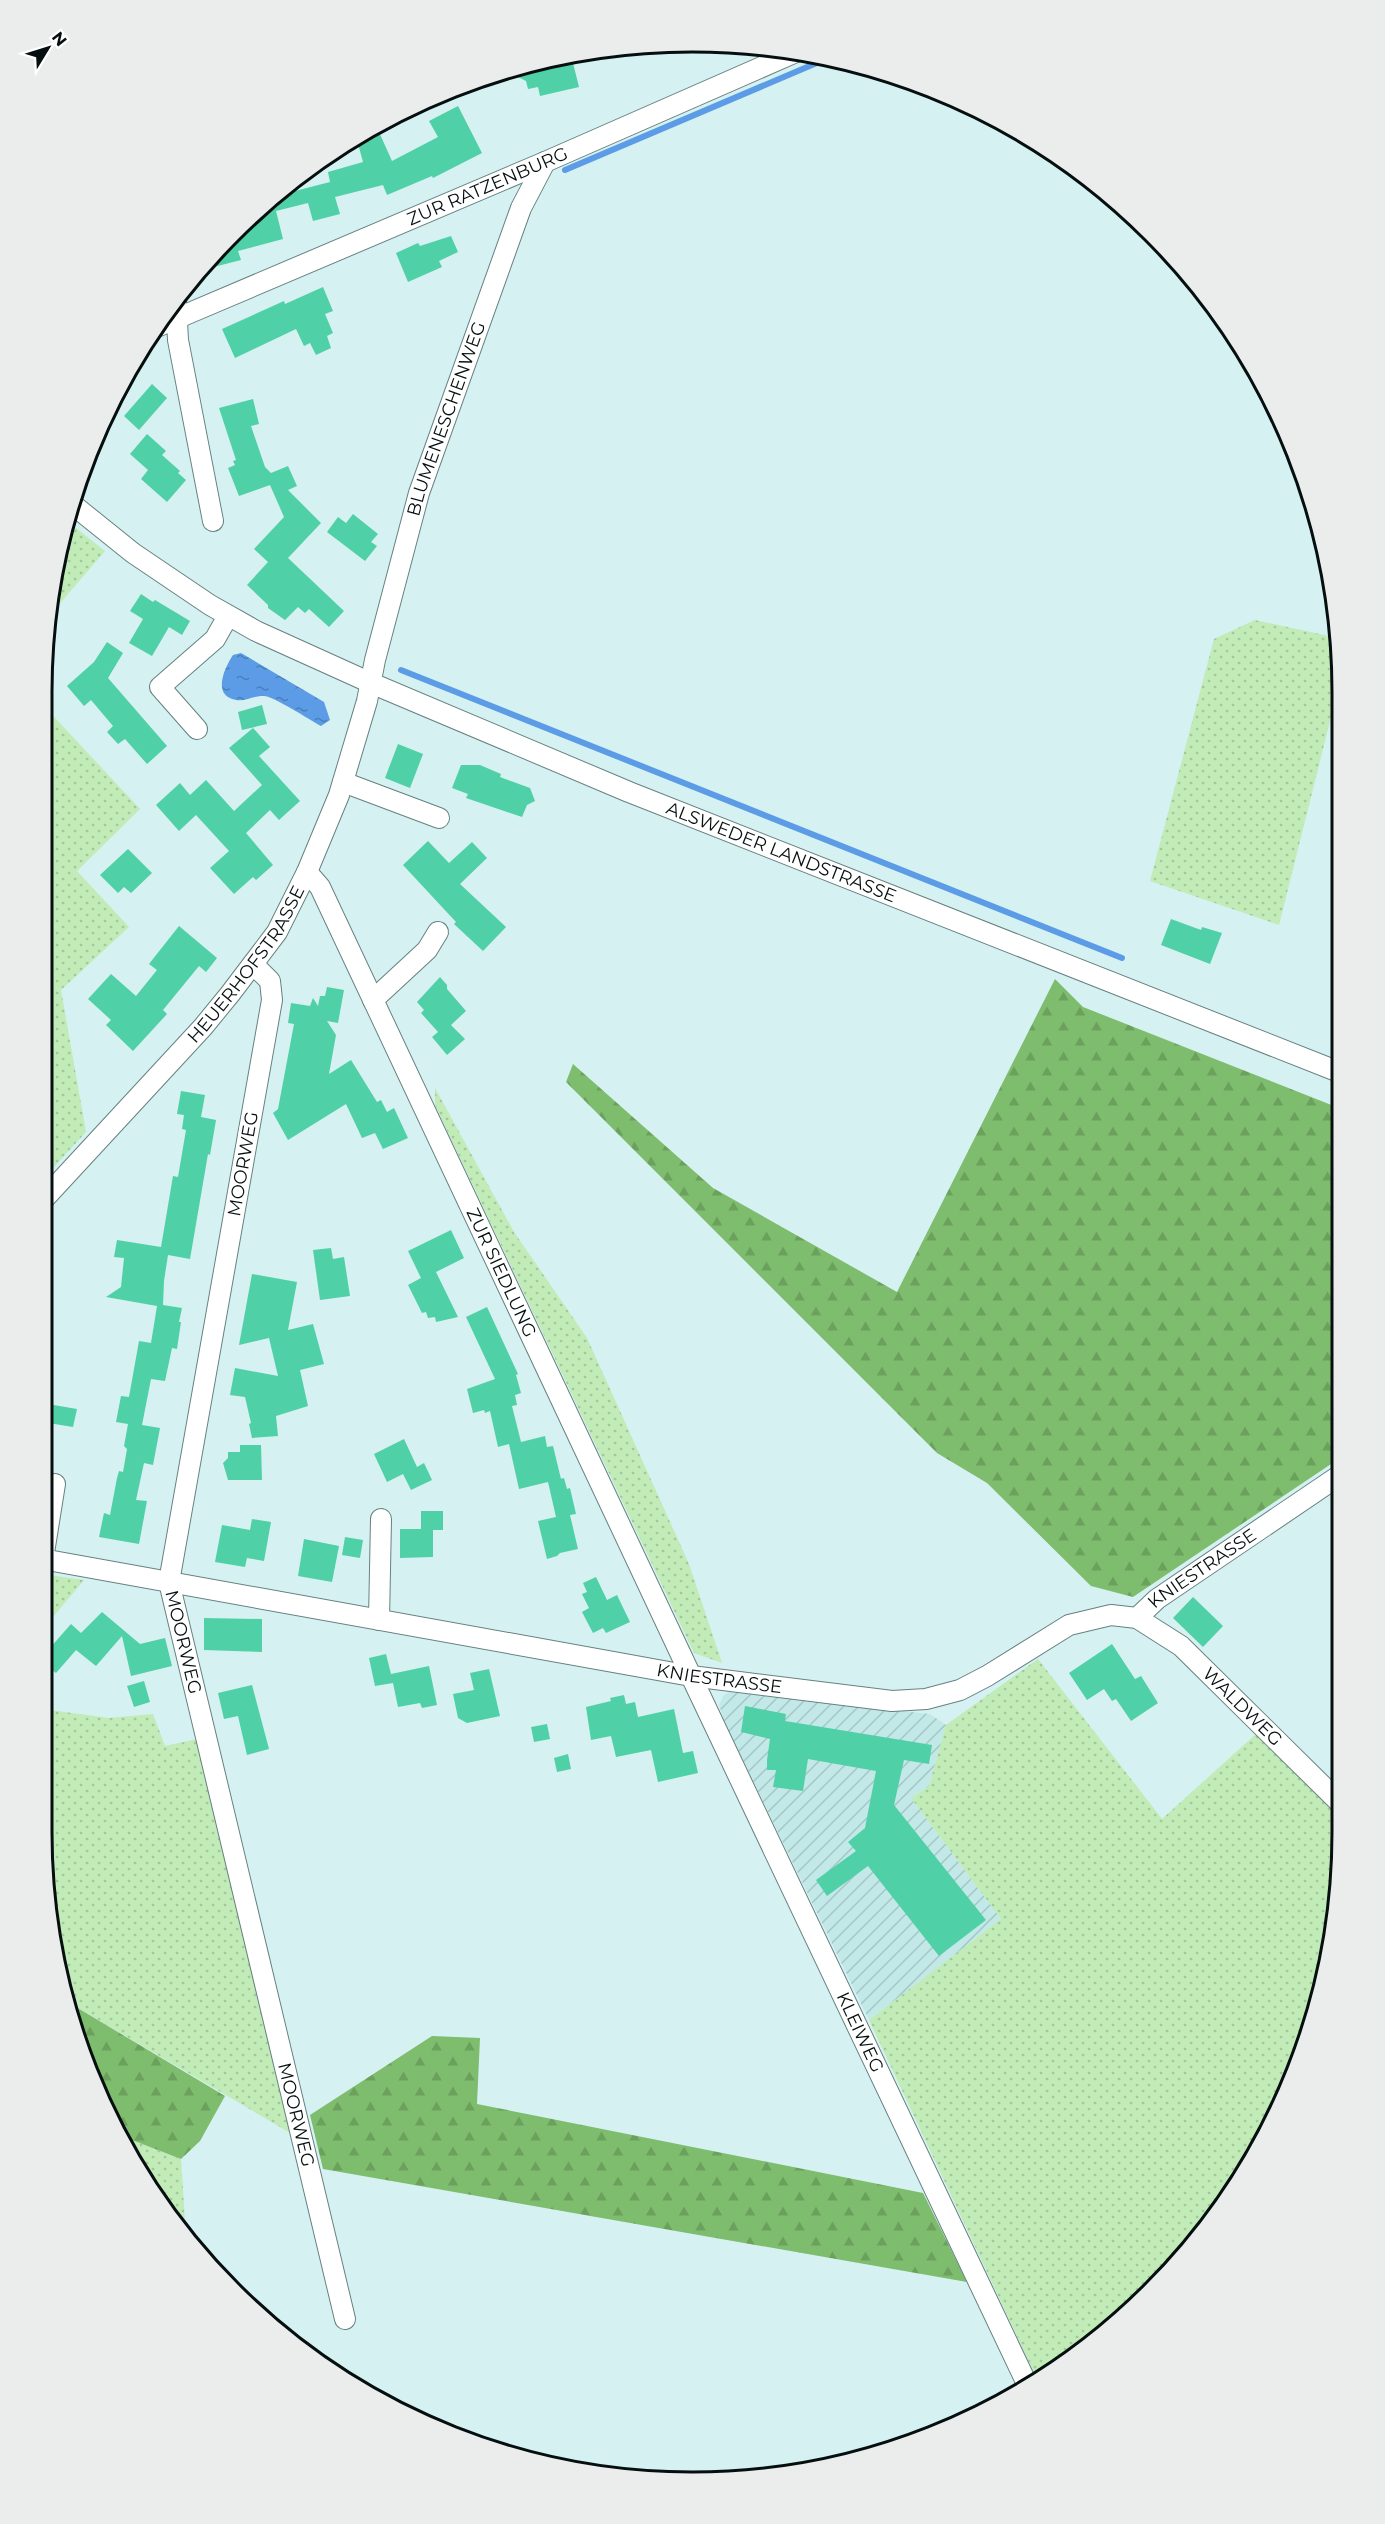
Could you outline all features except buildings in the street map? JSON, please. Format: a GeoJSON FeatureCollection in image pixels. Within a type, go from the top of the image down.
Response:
{"type":"FeatureCollection","features":[{"type":"Feature","properties":{"kind":"street","name":"ZUR RATZENBURG"},"geometry":{"type":"LineString","coordinates":[[178,312],[545,162],[781,59]]}},
{"type":"Feature","properties":{"kind":"street","name":"BLUMENESCHENWEG"},"geometry":{"type":"LineString","coordinates":[[371,683],[419,493],[521,208],[545,162]]}},
{"type":"Feature","properties":{"kind":"street","name":"ZUR RATZENBURG"},"geometry":{"type":"LineString","coordinates":[[172,320],[213,521]]}},
{"type":"Feature","properties":{"kind":"street","name":"ALSWEDER LANDSTRASSE"},"geometry":{"type":"LineString","coordinates":[[79,510],[133,553],[228,616],[371,683],[630,792],[1332,1069]]}},
{"type":"Feature","properties":{"kind":"street"},"geometry":{"type":"LineString","coordinates":[[197,729],[160,687],[215,639],[228,616]]}},
{"type":"Feature","properties":{"kind":"street","name":"HEUERHOFSTRASSE"},"geometry":{"type":"LineString","coordinates":[[52,1190],[203,1027],[278,932],[307,872],[343,782],[371,683]]}},
{"type":"Feature","properties":{"kind":"street"},"geometry":{"type":"LineString","coordinates":[[343,782],[439,819]]}},
{"type":"Feature","properties":{"kind":"street","name":"ZUR SIEDLUNG"},"geometry":{"type":"LineString","coordinates":[[307,872],[320,887],[691,1676]]}},
{"type":"Feature","properties":{"kind":"street"},"geometry":{"type":"LineString","coordinates":[[373,1000],[427,950],[438,932]]}},
{"type":"Feature","properties":{"kind":"street","name":"MOORWEG"},"geometry":{"type":"LineString","coordinates":[[253,964],[270,981],[272,1000],[169,1582],[345,2319]]}},
{"type":"Feature","properties":{"kind":"street","name":"KNIESTRASSE"},"geometry":{"type":"LineString","coordinates":[[52,1561],[691,1676],[892,1701],[926,1699],[960,1690],[987,1676],[1069,1625],[1111,1615],[1137,1618],[1157,1599],[1332,1480]]}},
{"type":"Feature","properties":{"kind":"street"},"geometry":{"type":"LineString","coordinates":[[52,1503],[55,1484]]}},
{"type":"Feature","properties":{"kind":"street"},"geometry":{"type":"LineString","coordinates":[[380,1620],[381,1519]]}},
{"type":"Feature","properties":{"kind":"street","name":"WALDWEG"},"geometry":{"type":"LineString","coordinates":[[1137,1618],[1181,1646],[1332,1795]]}},
{"type":"Feature","properties":{"kind":"street","name":"KLEIWEG"},"geometry":{"type":"LineString","coordinates":[[691,1676],[1024,2378]]}},
{"type":"Feature","properties":{"kind":"shaded area"},"geometry":{"type":"Polygon","coordinates":[[[729,1692],[930,1714],[946,1725],[929,1786],[911,1798],[1001,1919],[869,2020],[725,1723],[719,1705],[723,1696],[729,1692]]]}},
{"type":"Feature","properties":{"kind":"green space"},"geometry":{"type":"Polygon","coordinates":[[[74,526],[105,551],[59,605],[74,526]]]}},
{"type":"Feature","properties":{"kind":"green space"},"geometry":{"type":"Polygon","coordinates":[[[1255,620],[1330,636],[1332,713],[1279,925],[1150,881],[1214,639],[1255,620]]]}},
{"type":"Feature","properties":{"kind":"green space"},"geometry":{"type":"Polygon","coordinates":[[[52,715],[140,809],[77,871],[129,927],[61,990],[86,1132],[52,1169],[52,715]]]}},
{"type":"Feature","properties":{"kind":"green space"},"geometry":{"type":"Polygon","coordinates":[[[1055,979],[1083,1007],[1332,1105],[1332,1463],[1133,1597],[1091,1586],[987,1483],[937,1453],[566,1082],[573,1064],[713,1188],[897,1292],[1055,979]]]}},
{"type":"Feature","properties":{"kind":"green space"},"geometry":{"type":"Polygon","coordinates":[[[435,1088],[514,1232],[587,1338],[689,1564],[722,1663],[694,1653],[435,1105],[435,1088]]]}},
{"type":"Feature","properties":{"kind":"green space"},"geometry":{"type":"Polygon","coordinates":[[[52,1575],[84,1580],[52,1618],[52,1575]]]}},
{"type":"Feature","properties":{"kind":"green space"},"geometry":{"type":"Polygon","coordinates":[[[1038,1659],[1162,1819],[1256,1734],[1332,1808],[1331,1873],[1327,1915],[1311,1997],[1284,2076],[1247,2152],[1200,2221],[1145,2284],[1082,2339],[1034,2373],[869,2020],[1001,1919],[911,1798],[929,1786],[946,1725],[1038,1659]]]}},
{"type":"Feature","properties":{"kind":"green space"},"geometry":{"type":"Polygon","coordinates":[[[52,1710],[109,1718],[153,1714],[165,1746],[202,1738],[292,2134],[77,2008],[65,1956],[54,1873],[52,1710]]]}},
{"type":"Feature","properties":{"kind":"green space"},"geometry":{"type":"Polygon","coordinates":[[[77,2008],[225,2096],[200,2141],[181,2159],[132,2140],[101,2076],[77,2008]]]}},
{"type":"Feature","properties":{"kind":"green space"},"geometry":{"type":"Polygon","coordinates":[[[432,2036],[480,2038],[477,2104],[923,2193],[967,2282],[323,2169],[310,2115],[432,2036]]]}},
{"type":"Feature","properties":{"kind":"green space"},"geometry":{"type":"Polygon","coordinates":[[[132,2140],[181,2159],[185,2221],[160,2187],[132,2140]]]}},
{"type":"Feature","properties":{"kind":"water"},"geometry":{"type":"Polygon","coordinates":[[[241,653],[324,702],[330,720],[321,726],[269,697],[257,696],[236,700],[228,697],[222,687],[224,673],[233,655],[241,653]]]}},
{"type":"Feature","properties":{"kind":"waterway"},"geometry":{"type":"LineString","coordinates":[[565,170],[813,64]]}},
{"type":"Feature","properties":{"kind":"waterway"},"geometry":{"type":"LineString","coordinates":[[401,670],[1122,958]]}}]}
